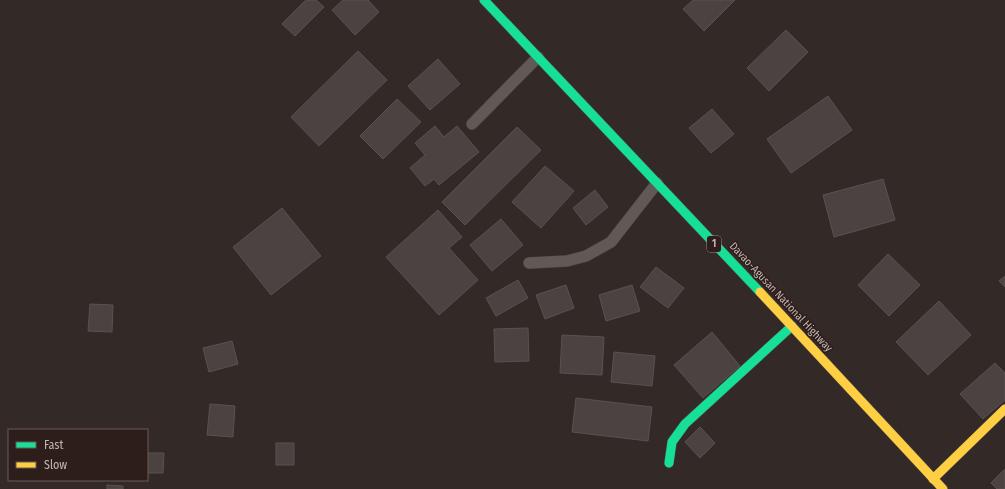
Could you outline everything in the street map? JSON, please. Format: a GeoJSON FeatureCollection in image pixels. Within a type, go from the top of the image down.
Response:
{"type":"FeatureCollection","features":[{"type":"Feature","properties":{"kind":"main road","name":"Davao-Agusan National Highway"},"geometry":{"type":"LineString","coordinates":[[484,0],[792,326],[938,486]]}},
{"type":"Feature","properties":{"kind":"main road"},"geometry":{"type":"LineString","coordinates":[[669,463],[672,442],[685,424],[792,326]]}},
{"type":"Feature","properties":{"kind":"main road"},"geometry":{"type":"LineString","coordinates":[[938,486],[1005,409]]}},
{"type":"Feature","properties":{"kind":"lane"},"geometry":{"type":"LineString","coordinates":[[472,124],[538,57]]}},
{"type":"Feature","properties":{"kind":"lane"},"geometry":{"type":"LineString","coordinates":[[529,264],[566,261],[586,256],[611,242],[657,183]]}},
{"type":"Feature","properties":{"kind":"building"},"geometry":{"type":"Polygon","coordinates":[[[306,0],[316,0],[324,7],[295,36],[282,24],[306,0]]]}},
{"type":"Feature","properties":{"kind":"building"},"geometry":{"type":"Polygon","coordinates":[[[343,0],[368,0],[379,12],[355,35],[332,10],[343,0]]]}},
{"type":"Feature","properties":{"kind":"building"},"geometry":{"type":"Polygon","coordinates":[[[693,0],[735,0],[704,31],[683,9],[693,0]]]}},
{"type":"Feature","properties":{"kind":"building"},"geometry":{"type":"Polygon","coordinates":[[[786,30],[808,52],[769,91],[747,68],[786,30]]]}},
{"type":"Feature","properties":{"kind":"building"},"geometry":{"type":"Polygon","coordinates":[[[358,51],[387,80],[319,146],[291,117],[358,51]]]}},
{"type":"Feature","properties":{"kind":"building"},"geometry":{"type":"Polygon","coordinates":[[[438,59],[460,84],[430,110],[408,86],[438,59]]]}},
{"type":"Feature","properties":{"kind":"building"},"geometry":{"type":"Polygon","coordinates":[[[828,96],[852,130],[791,173],[767,139],[828,96]]]}},
{"type":"Feature","properties":{"kind":"building"},"geometry":{"type":"Polygon","coordinates":[[[397,99],[421,122],[383,159],[360,136],[397,99]]]}},
{"type":"Feature","properties":{"kind":"building"},"geometry":{"type":"Polygon","coordinates":[[[712,109],[734,134],[711,153],[689,128],[712,109]]]}},
{"type":"Feature","properties":{"kind":"building"},"geometry":{"type":"Polygon","coordinates":[[[435,126],[444,137],[457,126],[479,152],[439,185],[434,179],[425,186],[410,168],[425,155],[415,143],[435,126]]]}},
{"type":"Feature","properties":{"kind":"building"},"geometry":{"type":"Polygon","coordinates":[[[517,127],[541,150],[465,225],[442,202],[517,127]]]}},
{"type":"Feature","properties":{"kind":"building"},"geometry":{"type":"Polygon","coordinates":[[[545,166],[574,191],[541,228],[512,202],[545,166]]]}},
{"type":"Feature","properties":{"kind":"building"},"geometry":{"type":"Polygon","coordinates":[[[883,179],[895,220],[834,237],[823,195],[883,179]]]}},
{"type":"Feature","properties":{"kind":"building"},"geometry":{"type":"Polygon","coordinates":[[[595,190],[608,207],[586,225],[573,208],[595,190]]]}},
{"type":"Feature","properties":{"kind":"building"},"geometry":{"type":"Polygon","coordinates":[[[282,208],[321,256],[271,295],[233,247],[282,208]]]}},
{"type":"Feature","properties":{"kind":"building"},"geometry":{"type":"Polygon","coordinates":[[[438,210],[462,237],[449,248],[478,280],[439,315],[386,257],[438,210]]]}},
{"type":"Feature","properties":{"kind":"building"},"geometry":{"type":"Polygon","coordinates":[[[501,219],[523,245],[492,271],[470,245],[501,219]]]}},
{"type":"Feature","properties":{"kind":"building"},"geometry":{"type":"Polygon","coordinates":[[[888,254],[920,285],[889,316],[858,285],[888,254]]]}},
{"type":"Feature","properties":{"kind":"building"},"geometry":{"type":"Polygon","coordinates":[[[656,267],[684,288],[668,308],[640,287],[656,267]]]}},
{"type":"Feature","properties":{"kind":"building"},"geometry":{"type":"Polygon","coordinates":[[[1005,276],[1005,287],[999,281],[1005,276]]]}},
{"type":"Feature","properties":{"kind":"building"},"geometry":{"type":"Polygon","coordinates":[[[518,280],[528,298],[496,316],[486,298],[518,280]]]}},
{"type":"Feature","properties":{"kind":"building"},"geometry":{"type":"Polygon","coordinates":[[[566,285],[574,308],[545,319],[536,295],[566,285]]]}},
{"type":"Feature","properties":{"kind":"building"},"geometry":{"type":"Polygon","coordinates":[[[632,285],[640,311],[606,321],[599,295],[632,285]]]}},
{"type":"Feature","properties":{"kind":"building"},"geometry":{"type":"Polygon","coordinates":[[[939,301],[971,335],[928,375],[896,342],[939,301]]]}},
{"type":"Feature","properties":{"kind":"building"},"geometry":{"type":"Polygon","coordinates":[[[90,304],[113,305],[112,332],[88,331],[90,304]]]}},
{"type":"Feature","properties":{"kind":"building"},"geometry":{"type":"Polygon","coordinates":[[[528,328],[529,361],[495,362],[494,329],[528,328]]]}},
{"type":"Feature","properties":{"kind":"building"},"geometry":{"type":"Polygon","coordinates":[[[712,332],[740,366],[703,398],[674,365],[712,332]]]}},
{"type":"Feature","properties":{"kind":"building"},"geometry":{"type":"Polygon","coordinates":[[[562,335],[604,337],[602,375],[560,373],[562,335]]]}},
{"type":"Feature","properties":{"kind":"building"},"geometry":{"type":"Polygon","coordinates":[[[232,341],[238,364],[209,372],[203,348],[232,341]]]}},
{"type":"Feature","properties":{"kind":"building"},"geometry":{"type":"Polygon","coordinates":[[[614,352],[655,356],[652,386],[611,382],[614,352]]]}},
{"type":"Feature","properties":{"kind":"building"},"geometry":{"type":"Polygon","coordinates":[[[995,363],[1005,373],[1005,400],[983,419],[960,394],[995,363]]]}},
{"type":"Feature","properties":{"kind":"building"},"geometry":{"type":"Polygon","coordinates":[[[576,398],[652,407],[648,441],[572,432],[576,398]]]}},
{"type":"Feature","properties":{"kind":"building"},"geometry":{"type":"Polygon","coordinates":[[[210,404],[235,406],[233,437],[207,435],[210,404]]]}},
{"type":"Feature","properties":{"kind":"building"},"geometry":{"type":"Polygon","coordinates":[[[700,427],[715,443],[700,458],[685,442],[700,427]]]}},
{"type":"Feature","properties":{"kind":"building"},"geometry":{"type":"Polygon","coordinates":[[[276,443],[294,443],[294,465],[276,465],[276,443]]]}},
{"type":"Feature","properties":{"kind":"building"},"geometry":{"type":"Polygon","coordinates":[[[148,453],[164,453],[163,473],[148,473],[148,453]]]}},
{"type":"Feature","properties":{"kind":"building"},"geometry":{"type":"Polygon","coordinates":[[[1005,469],[1005,489],[997,489],[991,483],[1005,469]]]}},
{"type":"Feature","properties":{"kind":"building"},"geometry":{"type":"Polygon","coordinates":[[[107,485],[123,486],[123,489],[107,489],[107,485]]]}},
{"type":"Feature","properties":{"kind":"traffic: fast"},"geometry":{"type":"LineString","coordinates":[[484,0],[760,292]]}},
{"type":"Feature","properties":{"kind":"traffic: fast"},"geometry":{"type":"LineString","coordinates":[[669,463],[672,442],[685,424],[792,326]]}},
{"type":"Feature","properties":{"kind":"traffic: slow"},"geometry":{"type":"LineString","coordinates":[[760,292],[943,489]]}},
{"type":"Feature","properties":{"kind":"traffic: slow"},"geometry":{"type":"LineString","coordinates":[[933,479],[1005,409]]}}]}
